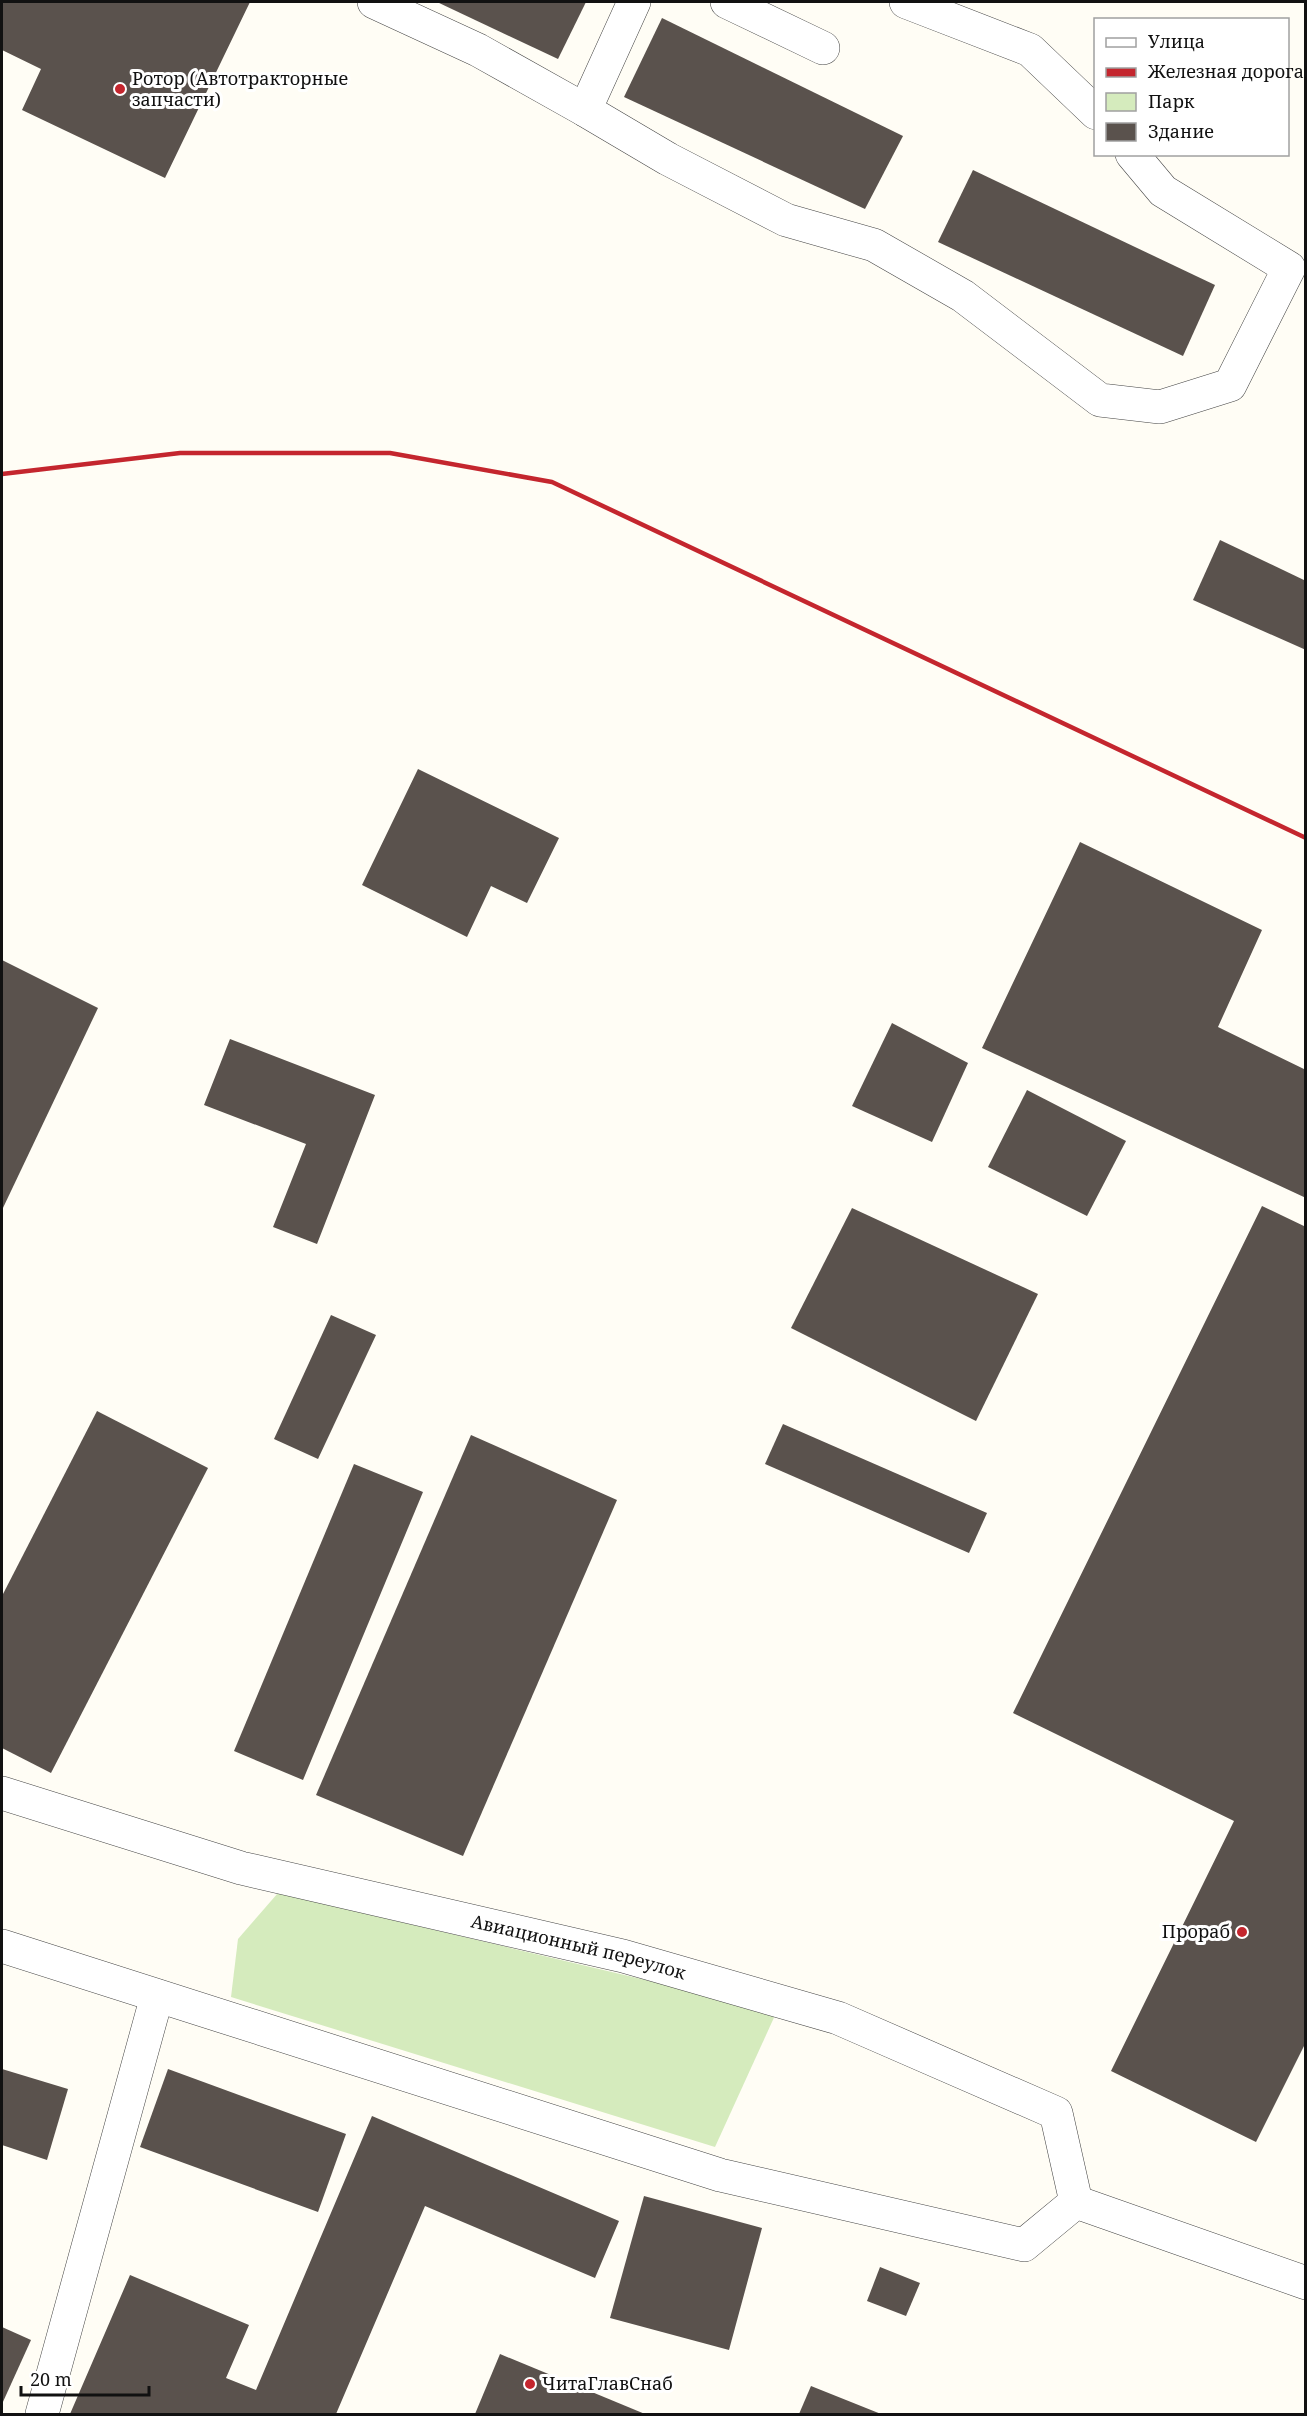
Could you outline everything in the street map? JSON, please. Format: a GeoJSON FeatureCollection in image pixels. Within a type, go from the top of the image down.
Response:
{"type":"FeatureCollection","features":[{"type":"Feature","properties":{"kind":"street"},"geometry":{"type":"LineString","coordinates":[[374,2],[478,51],[668,159],[786,220],[874,245],[953,290],[1100,400],[1160,407],[1230,385],[1289,268],[1163,191],[1134,156]]}},
{"type":"Feature","properties":{"kind":"street"},"geometry":{"type":"LineString","coordinates":[[585,110],[634,2]]}},
{"type":"Feature","properties":{"kind":"street"},"geometry":{"type":"LineString","coordinates":[[727,2],[823,48]]}},
{"type":"Feature","properties":{"kind":"street"},"geometry":{"type":"LineString","coordinates":[[906,2],[1030,50],[1094,112]]}},
{"type":"Feature","properties":{"kind":"street","name":"Авиационный переулок"},"geometry":{"type":"LineString","coordinates":[[2,1793],[241,1868],[624,1956],[838,2018],[1056,2113],[1076,2202]]}},
{"type":"Feature","properties":{"kind":"street"},"geometry":{"type":"LineString","coordinates":[[2,1946],[720,2175],[1024,2245],[1076,2202],[1305,2283]]}},
{"type":"Feature","properties":{"kind":"street"},"geometry":{"type":"LineString","coordinates":[[42,2415],[157,1996]]}},
{"type":"Feature","properties":{"kind":"green space"},"geometry":{"type":"Polygon","coordinates":[[[278,1893],[777,2011],[715,2147],[231,1997],[238,1939],[278,1893]]]}},
{"type":"Feature","properties":{"kind":"building","name":"Ротор (Автотракторные запчасти)"},"geometry":{"type":"Polygon","coordinates":[[[2,2],[250,2],[165,178],[22,110],[41,69],[2,50],[2,2]]]}},
{"type":"Feature","properties":{"kind":"building"},"geometry":{"type":"Polygon","coordinates":[[[437,2],[586,2],[558,59],[437,2]]]}},
{"type":"Feature","properties":{"kind":"building"},"geometry":{"type":"Polygon","coordinates":[[[662,18],[903,136],[865,209],[624,97],[662,18]]]}},
{"type":"Feature","properties":{"kind":"building"},"geometry":{"type":"Polygon","coordinates":[[[973,170],[1215,285],[1183,356],[938,242],[973,170]]]}},
{"type":"Feature","properties":{"kind":"building"},"geometry":{"type":"Polygon","coordinates":[[[1220,540],[1306,581],[1306,650],[1193,600],[1220,540]]]}},
{"type":"Feature","properties":{"kind":"building"},"geometry":{"type":"Polygon","coordinates":[[[418,769],[559,838],[527,903],[491,886],[467,937],[362,885],[418,769]]]}},
{"type":"Feature","properties":{"kind":"building"},"geometry":{"type":"Polygon","coordinates":[[[1080,842],[1262,930],[1218,1027],[1306,1070],[1306,1198],[982,1048],[1080,842]]]}},
{"type":"Feature","properties":{"kind":"building"},"geometry":{"type":"Polygon","coordinates":[[[2,960],[98,1008],[2,1210],[2,960]]]}},
{"type":"Feature","properties":{"kind":"building"},"geometry":{"type":"Polygon","coordinates":[[[892,1023],[968,1063],[932,1142],[852,1106],[892,1023]]]}},
{"type":"Feature","properties":{"kind":"building"},"geometry":{"type":"Polygon","coordinates":[[[230,1039],[375,1095],[317,1244],[273,1227],[306,1144],[204,1105],[230,1039]]]}},
{"type":"Feature","properties":{"kind":"building"},"geometry":{"type":"Polygon","coordinates":[[[1027,1090],[1126,1141],[1087,1216],[988,1167],[1027,1090]]]}},
{"type":"Feature","properties":{"kind":"building"},"geometry":{"type":"Polygon","coordinates":[[[1262,1206],[1306,1227],[1306,2042],[1256,2142],[1111,2071],[1234,1821],[1013,1713],[1262,1206]]]}},
{"type":"Feature","properties":{"kind":"building"},"geometry":{"type":"Polygon","coordinates":[[[852,1208],[1038,1294],[976,1421],[791,1328],[852,1208]]]}},
{"type":"Feature","properties":{"kind":"building"},"geometry":{"type":"Polygon","coordinates":[[[331,1315],[376,1335],[318,1459],[274,1439],[331,1315]]]}},
{"type":"Feature","properties":{"kind":"building"},"geometry":{"type":"Polygon","coordinates":[[[97,1411],[208,1468],[51,1773],[2,1748],[2,1596],[97,1411]]]}},
{"type":"Feature","properties":{"kind":"building"},"geometry":{"type":"Polygon","coordinates":[[[783,1424],[987,1513],[969,1553],[765,1464],[783,1424]]]}},
{"type":"Feature","properties":{"kind":"building"},"geometry":{"type":"Polygon","coordinates":[[[471,1435],[617,1500],[463,1856],[316,1795],[471,1435]]]}},
{"type":"Feature","properties":{"kind":"building"},"geometry":{"type":"Polygon","coordinates":[[[354,1464],[423,1492],[303,1780],[234,1751],[354,1464]]]}},
{"type":"Feature","properties":{"kind":"building"},"geometry":{"type":"Polygon","coordinates":[[[2,2069],[68,2089],[47,2160],[2,2145],[2,2069]]]}},
{"type":"Feature","properties":{"kind":"building"},"geometry":{"type":"Polygon","coordinates":[[[168,2069],[346,2134],[318,2212],[140,2147],[168,2069]]]}},
{"type":"Feature","properties":{"kind":"building"},"geometry":{"type":"Polygon","coordinates":[[[372,2116],[619,2221],[595,2278],[425,2206],[336,2414],[70,2414],[130,2275],[249,2325],[226,2378],[256,2390],[372,2116]]]}},
{"type":"Feature","properties":{"kind":"building"},"geometry":{"type":"Polygon","coordinates":[[[644,2196],[762,2228],[729,2350],[610,2318],[644,2196]]]}},
{"type":"Feature","properties":{"kind":"building"},"geometry":{"type":"Polygon","coordinates":[[[880,2267],[920,2283],[906,2316],[867,2301],[880,2267]]]}},
{"type":"Feature","properties":{"kind":"building"},"geometry":{"type":"Polygon","coordinates":[[[2,2327],[31,2340],[2,2404],[2,2327]]]}},
{"type":"Feature","properties":{"kind":"building","name":"ЧитаГлавСнаб"},"geometry":{"type":"Polygon","coordinates":[[[500,2354],[645,2414],[475,2414],[500,2354]]]}},
{"type":"Feature","properties":{"kind":"building"},"geometry":{"type":"Polygon","coordinates":[[[811,2386],[881,2414],[799,2414],[811,2386]]]}},
{"type":"Feature","properties":{"kind":"railway"},"geometry":{"type":"LineString","coordinates":[[2,474],[180,453],[390,453],[552,482],[1306,838]]}},
{"type":"Feature","properties":{"kind":"place","name":"Ротор (Автотракторные запчасти)"},"geometry":{"type":"Point","coordinates":[120,89]}},
{"type":"Feature","properties":{"kind":"place","name":"Прораб"},"geometry":{"type":"Point","coordinates":[1242,1932]}},
{"type":"Feature","properties":{"kind":"place","name":"ЧитаГлавСнаб"},"geometry":{"type":"Point","coordinates":[530,2384]}}]}
